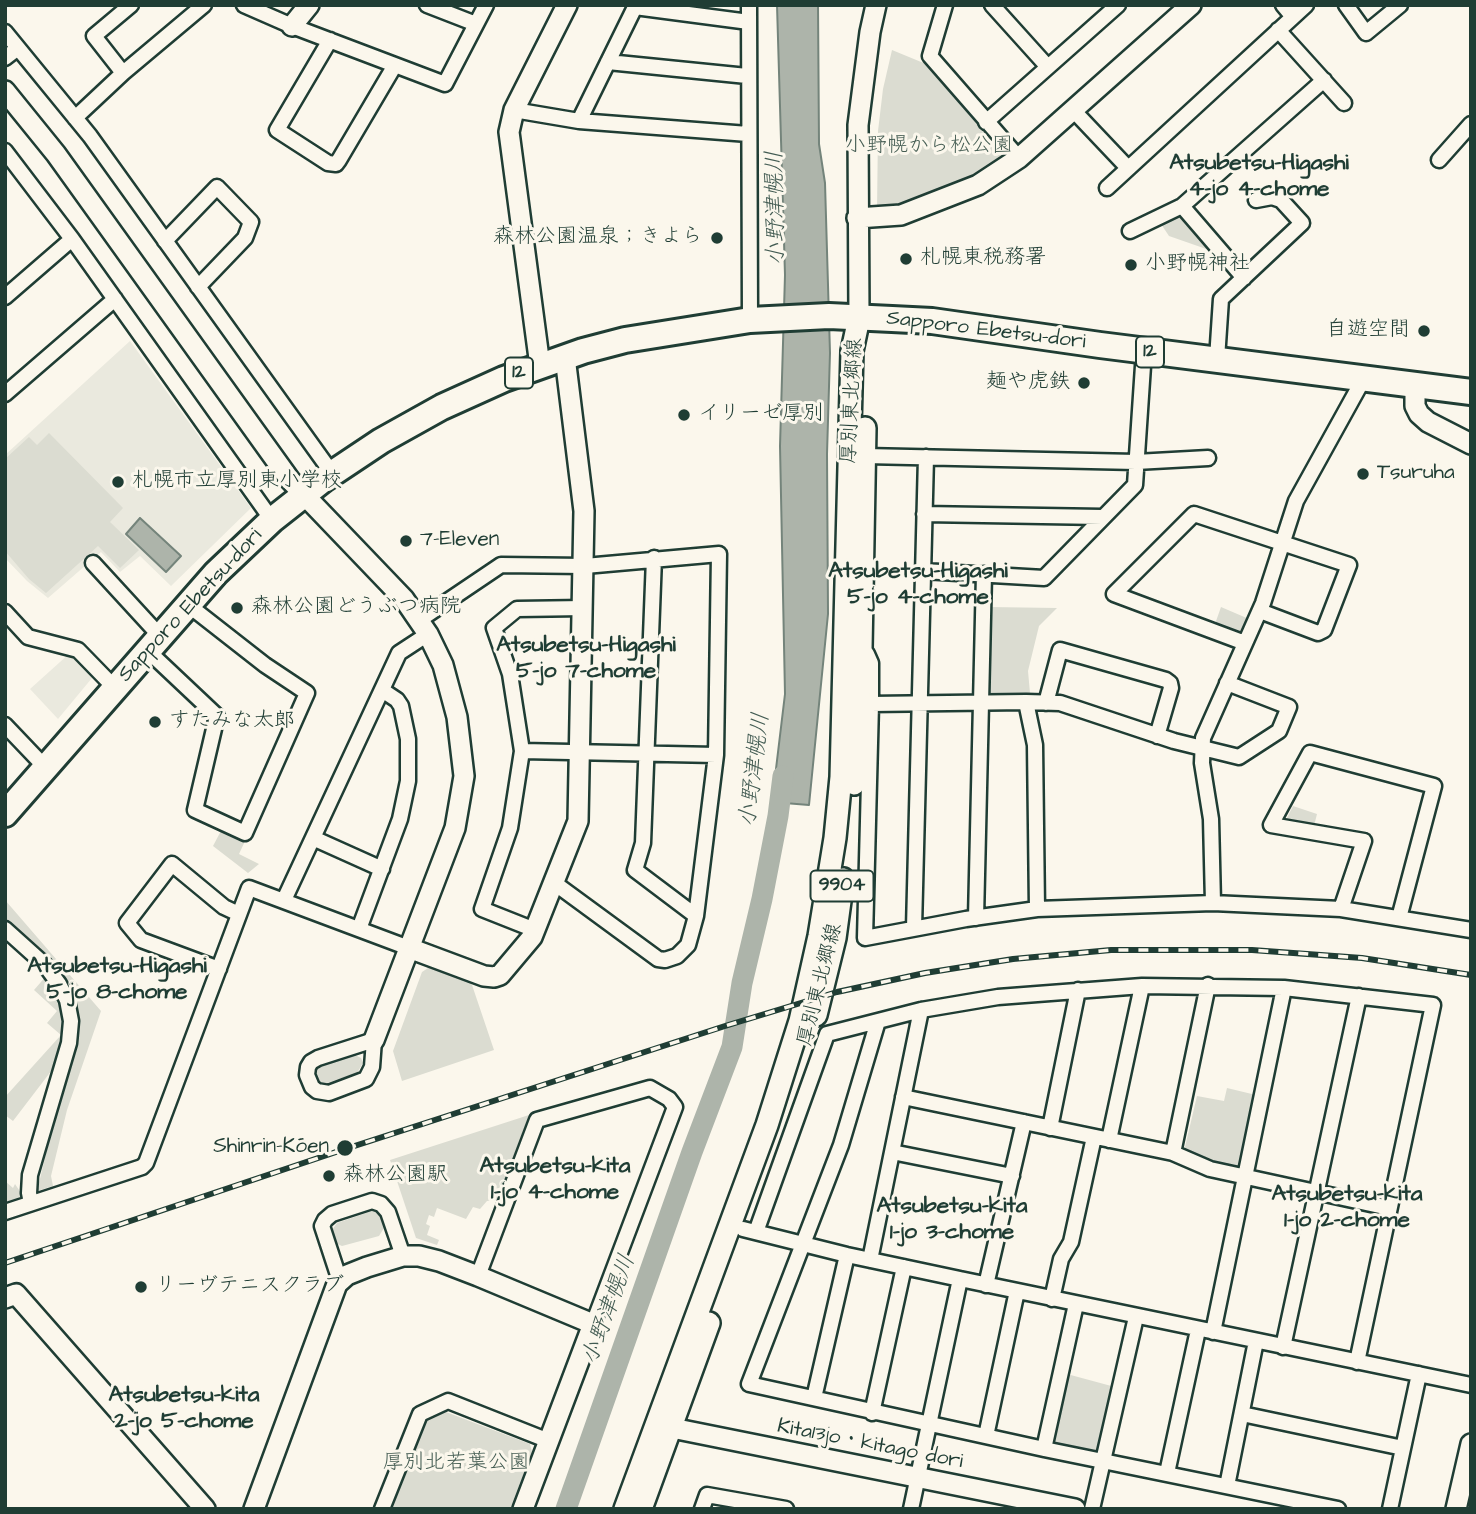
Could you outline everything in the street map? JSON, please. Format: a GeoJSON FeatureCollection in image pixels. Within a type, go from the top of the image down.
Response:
{"type":"FeatureCollection","features":[{"type":"Feature","properties":{"kind":"highway","name":"Sapporo Ebetsu-dori"},"geometry":{"type":"LineString","coordinates":[[5,814],[187,604],[272,520],[331,473],[425,415],[488,386],[565,357],[625,340],[756,319],[829,316],[932,321],[1471,392]]}},
{"type":"Feature","properties":{"kind":"main road","name":"厚別東北郷線"},"geometry":{"type":"LineString","coordinates":[[625,1509],[750,1230],[813,1027],[835,938],[855,769],[861,649],[866,352],[859,318]]}},
{"type":"Feature","properties":{"kind":"main road","name":"厚別東北郷線"},"geometry":{"type":"LineString","coordinates":[[641,1509],[663,1426],[800,1021],[819,936],[835,838],[841,777],[852,351],[859,318]]}},
{"type":"Feature","properties":{"kind":"street"},"geometry":{"type":"LineString","coordinates":[[123,73],[94,36],[131,5]]}},
{"type":"Feature","properties":{"kind":"street"},"geometry":{"type":"LineString","coordinates":[[75,118],[123,73],[204,5]]}},
{"type":"Feature","properties":{"kind":"street"},"geometry":{"type":"LineString","coordinates":[[244,5],[292,26],[446,83],[486,5]]}},
{"type":"Feature","properties":{"kind":"street"},"geometry":{"type":"LineString","coordinates":[[292,26],[309,5]]}},
{"type":"Feature","properties":{"kind":"street"},"geometry":{"type":"LineString","coordinates":[[427,5],[476,24]]}},
{"type":"Feature","properties":{"kind":"street"},"geometry":{"type":"LineString","coordinates":[[540,366],[509,132],[514,110],[567,5]]}},
{"type":"Feature","properties":{"kind":"street"},"geometry":{"type":"LineString","coordinates":[[749,5],[749,189],[756,319]]}},
{"type":"Feature","properties":{"kind":"street"},"geometry":{"type":"LineString","coordinates":[[859,318],[858,125],[876,5]]}},
{"type":"Feature","properties":{"kind":"street"},"geometry":{"type":"LineString","coordinates":[[945,5],[930,56],[1019,158]]}},
{"type":"Feature","properties":{"kind":"street"},"geometry":{"type":"LineString","coordinates":[[992,5],[1047,66]]}},
{"type":"Feature","properties":{"kind":"street"},"geometry":{"type":"LineString","coordinates":[[858,218],[901,215],[978,185],[1019,158],[1191,5]]}},
{"type":"Feature","properties":{"kind":"street"},"geometry":{"type":"LineString","coordinates":[[1283,5],[1293,17]]}},
{"type":"Feature","properties":{"kind":"street"},"geometry":{"type":"LineString","coordinates":[[1107,188],[1306,5]]}},
{"type":"Feature","properties":{"kind":"street"},"geometry":{"type":"LineString","coordinates":[[1346,5],[1366,33],[1400,5]]}},
{"type":"Feature","properties":{"kind":"street"},"geometry":{"type":"LineString","coordinates":[[579,121],[636,6],[749,22]]}},
{"type":"Feature","properties":{"kind":"street"},"geometry":{"type":"LineString","coordinates":[[986,122],[1108,8]]}},
{"type":"Feature","properties":{"kind":"street"},"geometry":{"type":"LineString","coordinates":[[1278,30],[1344,103]]}},
{"type":"Feature","properties":{"kind":"street"},"geometry":{"type":"LineString","coordinates":[[5,32],[75,118],[331,473]]}},
{"type":"Feature","properties":{"kind":"street"},"geometry":{"type":"LineString","coordinates":[[330,40],[276,130],[328,163],[336,164],[339,160],[395,65]]}},
{"type":"Feature","properties":{"kind":"street"},"geometry":{"type":"LineString","coordinates":[[5,58],[18,48]]}},
{"type":"Feature","properties":{"kind":"street"},"geometry":{"type":"LineString","coordinates":[[608,62],[747,76]]}},
{"type":"Feature","properties":{"kind":"street"},"geometry":{"type":"LineString","coordinates":[[1130,231],[1182,206],[1324,80]]}},
{"type":"Feature","properties":{"kind":"street"},"geometry":{"type":"LineString","coordinates":[[5,91],[56,154],[273,457],[303,495],[396,591],[423,627],[443,665],[457,717],[464,776],[455,828],[374,1040],[372,1067],[366,1079],[329,1093],[312,1087],[307,1067],[317,1058],[374,1040]]}},
{"type":"Feature","properties":{"kind":"street"},"geometry":{"type":"LineString","coordinates":[[514,110],[579,121],[748,134]]}},
{"type":"Feature","properties":{"kind":"street"},"geometry":{"type":"LineString","coordinates":[[1074,111],[1128,168]]}},
{"type":"Feature","properties":{"kind":"street"},"geometry":{"type":"LineString","coordinates":[[1439,160],[1471,124]]}},
{"type":"Feature","properties":{"kind":"street"},"geometry":{"type":"LineString","coordinates":[[5,152],[72,239],[272,520]]}},
{"type":"Feature","properties":{"kind":"street"},"geometry":{"type":"LineString","coordinates":[[165,242],[217,187],[251,222],[246,238],[198,287]]}},
{"type":"Feature","properties":{"kind":"street"},"geometry":{"type":"LineString","coordinates":[[1217,359],[1221,299],[1302,223],[1281,200],[1272,197],[1256,200]]}},
{"type":"Feature","properties":{"kind":"street"},"geometry":{"type":"LineString","coordinates":[[1182,206],[1244,278]]}},
{"type":"Feature","properties":{"kind":"street"},"geometry":{"type":"LineString","coordinates":[[5,296],[72,239]]}},
{"type":"Feature","properties":{"kind":"street"},"geometry":{"type":"LineString","coordinates":[[5,394],[115,299]]}},
{"type":"Feature","properties":{"kind":"street"},"geometry":{"type":"LineString","coordinates":[[923,571],[1044,578],[1135,485],[1144,351]]}},
{"type":"Feature","properties":{"kind":"street"},"geometry":{"type":"LineString","coordinates":[[5,1212],[142,1167],[146,1163],[250,888],[484,976],[500,975],[524,948],[535,930],[578,821],[584,511],[565,357]]}},
{"type":"Feature","properties":{"kind":"street"},"geometry":{"type":"LineString","coordinates":[[1213,903],[1211,819],[1201,748],[1206,729],[1260,611],[1296,501],[1364,378]]}},
{"type":"Feature","properties":{"kind":"street"},"geometry":{"type":"LineString","coordinates":[[1415,384],[1415,406],[1419,414],[1428,422],[1471,444]]}},
{"type":"Feature","properties":{"kind":"street"},"geometry":{"type":"LineString","coordinates":[[865,456],[1136,462],[1208,458]]}},
{"type":"Feature","properties":{"kind":"street"},"geometry":{"type":"LineString","coordinates":[[914,928],[926,457]]}},
{"type":"Feature","properties":{"kind":"street"},"geometry":{"type":"LineString","coordinates":[[924,514],[1102,517]]}},
{"type":"Feature","properties":{"kind":"street"},"geometry":{"type":"LineString","coordinates":[[1245,643],[1114,594],[1194,514],[1349,565],[1324,630],[1318,633],[1260,611]]}},
{"type":"Feature","properties":{"kind":"street"},"geometry":{"type":"LineString","coordinates":[[284,900],[401,651],[423,627],[501,565],[584,566],[719,554],[716,755],[696,916],[688,945],[683,952],[665,960],[658,958],[553,882]]}},
{"type":"Feature","properties":{"kind":"street"},"geometry":{"type":"LineString","coordinates":[[654,558],[643,844],[635,870],[696,916]]}},
{"type":"Feature","properties":{"kind":"street"},"geometry":{"type":"LineString","coordinates":[[93,563],[153,643],[217,716],[195,810],[245,833],[307,693],[265,665],[187,604]]}},
{"type":"Feature","properties":{"kind":"street"},"geometry":{"type":"LineString","coordinates":[[976,918],[984,575]]}},
{"type":"Feature","properties":{"kind":"street"},"geometry":{"type":"LineString","coordinates":[[535,930],[482,909],[510,828],[522,751],[510,674],[494,628],[517,609],[584,608]]}},
{"type":"Feature","properties":{"kind":"street"},"geometry":{"type":"LineString","coordinates":[[5,612],[28,637],[78,650],[114,687]]}},
{"type":"Feature","properties":{"kind":"street"},"geometry":{"type":"LineString","coordinates":[[861,649],[871,663],[865,938],[1037,909],[1213,903],[1341,909],[1471,930]]}},
{"type":"Feature","properties":{"kind":"street"},"geometry":{"type":"LineString","coordinates":[[1046,702],[1060,650],[1166,680],[1171,688],[1157,736]]}},
{"type":"Feature","properties":{"kind":"street"},"geometry":{"type":"LineString","coordinates":[[871,704],[919,705],[980,701],[1060,703],[1157,736],[1239,757],[1279,731],[1289,707],[1227,683]]}},
{"type":"Feature","properties":{"kind":"street"},"geometry":{"type":"LineString","coordinates":[[359,929],[404,807],[409,764],[408,739],[401,706],[382,690]]}},
{"type":"Feature","properties":{"kind":"street"},"geometry":{"type":"LineString","coordinates":[[1026,702],[1035,745],[1037,909]]}},
{"type":"Feature","properties":{"kind":"street"},"geometry":{"type":"LineString","coordinates":[[5,725],[45,767]]}},
{"type":"Feature","properties":{"kind":"street"},"geometry":{"type":"LineString","coordinates":[[522,751],[578,750],[716,755]]}},
{"type":"Feature","properties":{"kind":"street"},"geometry":{"type":"LineString","coordinates":[[1341,909],[1364,841],[1271,825],[1310,753],[1434,786],[1399,918]]}},
{"type":"Feature","properties":{"kind":"street"},"geometry":{"type":"LineString","coordinates":[[313,838],[382,869]]}},
{"type":"Feature","properties":{"kind":"street"},"geometry":{"type":"LineString","coordinates":[[219,968],[141,940],[127,923],[172,864],[224,907],[239,914]]}},
{"type":"Feature","properties":{"kind":"street"},"geometry":{"type":"LineString","coordinates":[[5,929],[45,965],[59,984],[67,1000],[71,1021],[69,1043],[30,1175],[31,1203]]}},
{"type":"Feature","properties":{"kind":"street"},"geometry":{"type":"LineString","coordinates":[[1173,1153],[1208,985]]}},
{"type":"Feature","properties":{"kind":"street"},"geometry":{"type":"LineString","coordinates":[[1052,1299],[1061,1259],[1071,1242],[1102,1138],[1142,986]]}},
{"type":"Feature","properties":{"kind":"street"},"geometry":{"type":"LineString","coordinates":[[1357,1362],[1433,1005],[1284,988],[1142,986],[998,997],[921,1010],[827,1034],[750,1230],[847,1255],[986,1285],[1136,1317],[1357,1362],[1419,1374],[1471,1385]]}},
{"type":"Feature","properties":{"kind":"street"},"geometry":{"type":"LineString","coordinates":[[1167,1474],[1245,1177],[1284,988]]}},
{"type":"Feature","properties":{"kind":"street"},"geometry":{"type":"LineString","coordinates":[[1049,1128],[1078,990]]}},
{"type":"Feature","properties":{"kind":"street"},"geometry":{"type":"LineString","coordinates":[[1283,1347],[1359,996]]}},
{"type":"Feature","properties":{"kind":"street"},"geometry":{"type":"LineString","coordinates":[[870,1260],[921,1010]]}},
{"type":"Feature","properties":{"kind":"street"},"geometry":{"type":"LineString","coordinates":[[878,1021],[841,1145],[748,1384],[872,1413],[1227,1486],[1268,1502],[1338,1509]]}},
{"type":"Feature","properties":{"kind":"street"},"geometry":{"type":"LineString","coordinates":[[478,1276],[537,1120],[650,1088],[669,1098],[675,1107],[523,1509]]}},
{"type":"Feature","properties":{"kind":"street"},"geometry":{"type":"LineString","coordinates":[[903,1097],[1173,1153],[1210,1169],[1389,1208]]}},
{"type":"Feature","properties":{"kind":"street"},"geometry":{"type":"LineString","coordinates":[[986,1285],[1024,1122]]}},
{"type":"Feature","properties":{"kind":"street"},"geometry":{"type":"LineString","coordinates":[[891,1152],[1012,1176]]}},
{"type":"Feature","properties":{"kind":"street"},"geometry":{"type":"LineString","coordinates":[[340,1280],[322,1226],[332,1214],[372,1202],[381,1204],[388,1212],[403,1256]]}},
{"type":"Feature","properties":{"kind":"street"},"geometry":{"type":"LineString","coordinates":[[814,1398],[847,1255]]}},
{"type":"Feature","properties":{"kind":"street"},"geometry":{"type":"LineString","coordinates":[[254,1509],[332,1292],[340,1280],[354,1271],[403,1256],[428,1257],[593,1324]]}},
{"type":"Feature","properties":{"kind":"street"},"geometry":{"type":"LineString","coordinates":[[872,1413],[904,1267]]}},
{"type":"Feature","properties":{"kind":"street"},"geometry":{"type":"LineString","coordinates":[[911,1509],[960,1279]]}},
{"type":"Feature","properties":{"kind":"street"},"geometry":{"type":"LineString","coordinates":[[986,1436],[1017,1291]]}},
{"type":"Feature","properties":{"kind":"street"},"geometry":{"type":"LineString","coordinates":[[5,1297],[16,1294],[205,1509]]}},
{"type":"Feature","properties":{"kind":"street"},"geometry":{"type":"LineString","coordinates":[[1044,1449],[1076,1304]]}},
{"type":"Feature","properties":{"kind":"street"},"geometry":{"type":"LineString","coordinates":[[1092,1509],[1136,1317]]}},
{"type":"Feature","properties":{"kind":"street"},"geometry":{"type":"LineString","coordinates":[[1227,1486],[1256,1341]]}},
{"type":"Feature","properties":{"kind":"street"},"geometry":{"type":"LineString","coordinates":[[1390,1509],[1419,1374]]}},
{"type":"Feature","properties":{"kind":"street"},"geometry":{"type":"LineString","coordinates":[[382,1509],[420,1414],[448,1401],[549,1441]]}},
{"type":"Feature","properties":{"kind":"street"},"geometry":{"type":"LineString","coordinates":[[1242,1414],[1403,1448]]}},
{"type":"Feature","properties":{"kind":"street","name":"Kita13jo・kitago dori"},"geometry":{"type":"LineString","coordinates":[[663,1426],[1075,1509]]}},
{"type":"Feature","properties":{"kind":"street"},"geometry":{"type":"LineString","coordinates":[[1456,1509],[1467,1474],[1471,1444]]}},
{"type":"Feature","properties":{"kind":"street"},"geometry":{"type":"LineString","coordinates":[[702,1509],[707,1495],[786,1509]]}},
{"type":"Feature","properties":{"kind":"shaded area"},"geometry":{"type":"Polygon","coordinates":[[[777,5],[818,5],[819,144],[825,183],[830,353],[827,454],[828,614],[809,805],[772,802],[785,694],[780,446],[785,275],[777,5]]]}},
{"type":"Feature","properties":{"kind":"shaded area","name":"札幌市立厚別東小学校"},"geometry":{"type":"Polygon","coordinates":[[[130,341],[251,508],[171,586],[140,556],[120,572],[101,552],[48,598],[5,558],[5,455],[130,341]]]}},
{"type":"Feature","properties":{"kind":"shaded area"},"geometry":{"type":"Polygon","coordinates":[[[140,518],[181,556],[166,572],[126,534],[140,518]]]}},
{"type":"Feature","properties":{"kind":"shaded area"},"geometry":{"type":"Polygon","coordinates":[[[70,653],[92,678],[58,719],[30,689],[70,653]]]}},
{"type":"Feature","properties":{"kind":"green space","name":"小野幌から松公園"},"geometry":{"type":"Polygon","coordinates":[[[892,50],[926,64],[1006,158],[938,198],[877,210],[878,131],[883,89],[892,50]]]}},
{"type":"Feature","properties":{"kind":"green space"},"geometry":{"type":"Polygon","coordinates":[[[1178,216],[1183,218],[1212,251],[1169,236],[1161,224],[1178,216]]]}},
{"type":"Feature","properties":{"kind":"green space"},"geometry":{"type":"Polygon","coordinates":[[[49,433],[123,508],[110,522],[139,550],[120,568],[98,546],[46,593],[29,579],[5,551],[5,459],[29,437],[37,445],[49,433]]]}},
{"type":"Feature","properties":{"kind":"green space"},"geometry":{"type":"Polygon","coordinates":[[[989,607],[1057,608],[1039,626],[1028,671],[1030,693],[991,693],[988,689],[989,607]]]}},
{"type":"Feature","properties":{"kind":"green space"},"geometry":{"type":"Polygon","coordinates":[[[1221,607],[1249,619],[1244,631],[1239,634],[1215,624],[1221,607]]]}},
{"type":"Feature","properties":{"kind":"green space"},"geometry":{"type":"Polygon","coordinates":[[[1293,806],[1317,814],[1313,830],[1284,824],[1293,806]]]}},
{"type":"Feature","properties":{"kind":"green space"},"geometry":{"type":"Polygon","coordinates":[[[223,827],[246,839],[239,854],[259,864],[248,873],[213,846],[223,827]]]}},
{"type":"Feature","properties":{"kind":"green space"},"geometry":{"type":"Polygon","coordinates":[[[5,900],[101,1011],[67,1110],[51,1176],[53,1186],[37,1191],[74,1038],[76,1012],[69,987],[61,975],[5,920],[5,900]]]}},
{"type":"Feature","properties":{"kind":"green space"},"geometry":{"type":"Polygon","coordinates":[[[431,966],[471,982],[494,1050],[402,1081],[393,1051],[422,972],[431,966]]]}},
{"type":"Feature","properties":{"kind":"green space"},"geometry":{"type":"Polygon","coordinates":[[[47,975],[60,995],[66,1024],[63,1039],[55,1066],[13,1121],[5,1115],[5,1097],[61,1035],[47,1023],[57,1011],[34,990],[47,975]]]}},
{"type":"Feature","properties":{"kind":"green space"},"geometry":{"type":"Polygon","coordinates":[[[353,1054],[361,1058],[363,1063],[357,1073],[327,1083],[322,1083],[315,1076],[315,1070],[321,1063],[353,1054]]]}},
{"type":"Feature","properties":{"kind":"green space"},"geometry":{"type":"Polygon","coordinates":[[[1227,1088],[1256,1095],[1238,1170],[1209,1163],[1184,1151],[1197,1096],[1224,1101],[1227,1088]]]}},
{"type":"Feature","properties":{"kind":"green space"},"geometry":{"type":"Polygon","coordinates":[[[529,1115],[497,1200],[487,1201],[480,1209],[473,1207],[466,1219],[437,1208],[434,1217],[429,1215],[426,1224],[430,1226],[427,1235],[439,1240],[437,1245],[416,1238],[390,1160],[529,1115]]]}},
{"type":"Feature","properties":{"kind":"green space"},"geometry":{"type":"Polygon","coordinates":[[[5,1181],[13,1188],[15,1184],[23,1196],[5,1202],[5,1181]]]}},
{"type":"Feature","properties":{"kind":"green space"},"geometry":{"type":"Polygon","coordinates":[[[372,1211],[379,1213],[382,1220],[384,1228],[379,1236],[342,1246],[335,1243],[332,1230],[337,1223],[372,1211]]]}},
{"type":"Feature","properties":{"kind":"green space"},"geometry":{"type":"Polygon","coordinates":[[[1067,1374],[1115,1387],[1099,1456],[1050,1446],[1067,1374]]]}},
{"type":"Feature","properties":{"kind":"green space","name":"厚別北若葉公園"},"geometry":{"type":"Polygon","coordinates":[[[446,1412],[530,1444],[532,1452],[510,1509],[390,1509],[424,1421],[446,1412]]]}},
{"type":"Feature","properties":{"kind":"waterway","name":"小野津幌川"},"geometry":{"type":"LineString","coordinates":[[566,1509],[692,1152],[732,1047],[742,983],[778,816],[783,776]]}},
{"type":"Feature","properties":{"kind":"railway"},"geometry":{"type":"LineString","coordinates":[[5,1263],[725,1026],[837,992],[925,973],[1013,959],[1111,950],[1252,950],[1362,958],[1471,975]]}},
{"type":"Feature","properties":{"kind":"place","name":"森林公園温泉；きよら"},"geometry":{"type":"Point","coordinates":[717,238]}},
{"type":"Feature","properties":{"kind":"place","name":"札幌東税務署"},"geometry":{"type":"Point","coordinates":[906,259]}},
{"type":"Feature","properties":{"kind":"place","name":"小野幌神社"},"geometry":{"type":"Point","coordinates":[1131,265]}},
{"type":"Feature","properties":{"kind":"place","name":"自遊空間"},"geometry":{"type":"Point","coordinates":[1424,331]}},
{"type":"Feature","properties":{"kind":"place","name":"麺や虎鉄"},"geometry":{"type":"Point","coordinates":[1084,383]}},
{"type":"Feature","properties":{"kind":"place","name":"イリーゼ厚別"},"geometry":{"type":"Point","coordinates":[684,415]}},
{"type":"Feature","properties":{"kind":"place","name":"Tsuruha"},"geometry":{"type":"Point","coordinates":[1363,474]}},
{"type":"Feature","properties":{"kind":"place","name":"札幌市立厚別東小学校"},"geometry":{"type":"Point","coordinates":[118,482]}},
{"type":"Feature","properties":{"kind":"place","name":"7-Eleven"},"geometry":{"type":"Point","coordinates":[406,541]}},
{"type":"Feature","properties":{"kind":"place","name":"森林公園どうぶつ病院"},"geometry":{"type":"Point","coordinates":[237,608]}},
{"type":"Feature","properties":{"kind":"place","name":"すたみな太郎"},"geometry":{"type":"Point","coordinates":[155,722]}},
{"type":"Feature","properties":{"kind":"place","name":"Shinrin-Kōen"},"geometry":{"type":"Point","coordinates":[345,1148]}},
{"type":"Feature","properties":{"kind":"place","name":"森林公園駅"},"geometry":{"type":"Point","coordinates":[329,1176]}},
{"type":"Feature","properties":{"kind":"place","name":"リーヴテニスクラブ"},"geometry":{"type":"Point","coordinates":[141,1287]}},
{"type":"Feature","properties":{"kind":"district","name":"Atsubetsu-Higashi 4-jo 4-chome"},"geometry":{"type":"Point","coordinates":[1259,177]}},
{"type":"Feature","properties":{"kind":"district","name":"Atsubetsu-Higashi 5-jo 4-chome"},"geometry":{"type":"Point","coordinates":[918,585]}},
{"type":"Feature","properties":{"kind":"district","name":"Atsubetsu-Higashi 5-jo 7-chome"},"geometry":{"type":"Point","coordinates":[586,659]}},
{"type":"Feature","properties":{"kind":"district","name":"Atsubetsu-Higashi 5-jo 8-chome"},"geometry":{"type":"Point","coordinates":[117,980]}},
{"type":"Feature","properties":{"kind":"district","name":"Atsubetsu-kita 1-jo 4-chome"},"geometry":{"type":"Point","coordinates":[555,1180]}},
{"type":"Feature","properties":{"kind":"district","name":"Atsubetsu-kita 1-jo 2-chome"},"geometry":{"type":"Point","coordinates":[1347,1208]}},
{"type":"Feature","properties":{"kind":"district","name":"Atsubetsu-kita 1-jo 3-chome"},"geometry":{"type":"Point","coordinates":[952,1220]}},
{"type":"Feature","properties":{"kind":"district","name":"Atsubetsu-kita 2-jo 5-chome"},"geometry":{"type":"Point","coordinates":[184,1409]}}]}
